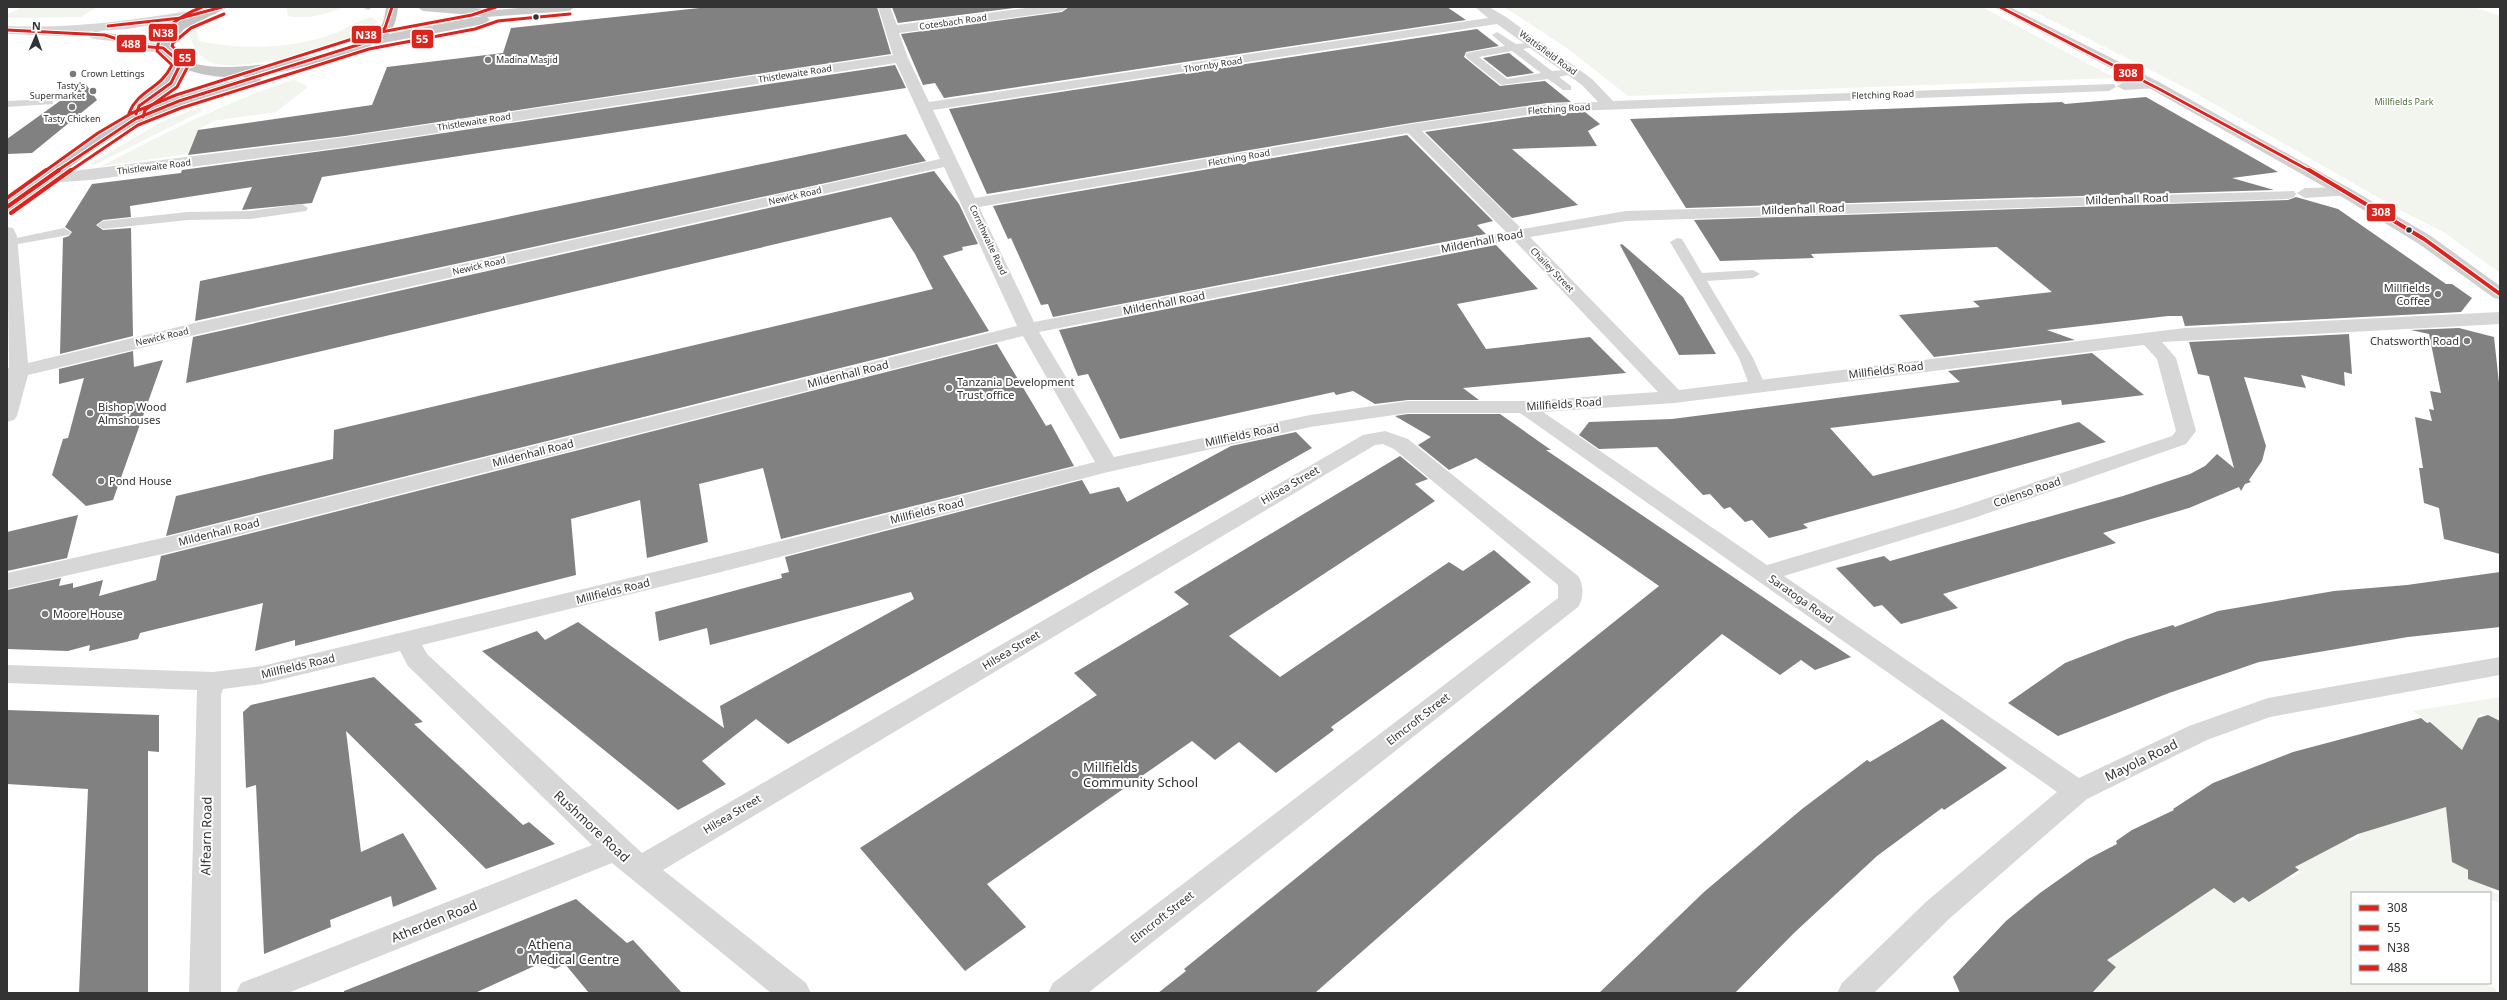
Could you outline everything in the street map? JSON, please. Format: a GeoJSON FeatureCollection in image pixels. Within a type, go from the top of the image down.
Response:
{"type":"FeatureCollection","features":[{"type":"Feature","properties":{"kind":"highway"},"geometry":{"type":"LineString","coordinates":[[7,207],[135,118],[179,101],[367,42],[380,34],[388,26],[392,7]]}},
{"type":"Feature","properties":{"kind":"highway"},"geometry":{"type":"LineString","coordinates":[[217,9],[179,26],[168,36],[163,48],[181,63],[213,71],[230,72],[285,68]]}},
{"type":"Feature","properties":{"kind":"highway"},"geometry":{"type":"LineString","coordinates":[[135,118],[139,106],[171,82],[181,63]]}},
{"type":"Feature","properties":{"kind":"main road"},"geometry":{"type":"LineString","coordinates":[[423,7],[482,11],[496,14]]}},
{"type":"Feature","properties":{"kind":"main road"},"geometry":{"type":"LineString","coordinates":[[367,42],[474,22],[496,14],[514,10],[569,7]]}},
{"type":"Feature","properties":{"kind":"street","name":"Cornthwaite Road"},"geometry":{"type":"LineString","coordinates":[[884,7],[901,58],[951,161],[1028,329],[1108,465]]}},
{"type":"Feature","properties":{"kind":"street","name":"Cotesbach Road"},"geometry":{"type":"LineString","coordinates":[[892,30],[1062,7]]}},
{"type":"Feature","properties":{"kind":"street","name":"Wattisfield Road"},"geometry":{"type":"LineString","coordinates":[[1480,7],[1536,44],[1587,82],[1610,106]]}},
{"type":"Feature","properties":{"kind":"street"},"geometry":{"type":"LineString","coordinates":[[2000,7],[2154,85],[2345,192],[2425,240],[2500,294]]}},
{"type":"Feature","properties":{"kind":"street"},"geometry":{"type":"LineString","coordinates":[[50,31],[128,25],[217,9]]}},
{"type":"Feature","properties":{"kind":"street","name":"Thornby Road"},"geometry":{"type":"LineString","coordinates":[[925,107],[1501,20]]}},
{"type":"Feature","properties":{"kind":"street"},"geometry":{"type":"LineString","coordinates":[[7,30],[105,35],[138,46],[163,48]]}},
{"type":"Feature","properties":{"kind":"street","name":"Thistlewaite Road"},"geometry":{"type":"LineString","coordinates":[[47,178],[91,175],[345,142],[901,58]]}},
{"type":"Feature","properties":{"kind":"street","name":"Fletching Road"},"geometry":{"type":"LineString","coordinates":[[2124,86],[2154,85]]}},
{"type":"Feature","properties":{"kind":"street","name":"Fletching Road"},"geometry":{"type":"LineString","coordinates":[[971,204],[1411,128],[1547,108],[2109,87]]}},
{"type":"Feature","properties":{"kind":"street","name":"Chailey Street"},"geometry":{"type":"LineString","coordinates":[[1411,128],[1517,234],[1674,396]]}},
{"type":"Feature","properties":{"kind":"street","name":"Newick Road"},"geometry":{"type":"LineString","coordinates":[[13,372],[199,328],[951,161]]}},
{"type":"Feature","properties":{"kind":"street","name":"Mildenhall Road"},"geometry":{"type":"LineString","coordinates":[[7,581],[170,544],[1028,329],[1517,234],[1626,216],[2345,192]]}},
{"type":"Feature","properties":{"kind":"street"},"geometry":{"type":"LineString","coordinates":[[7,416],[13,372],[8,238]]}},
{"type":"Feature","properties":{"kind":"street","name":"Millfields Road"},"geometry":{"type":"LineString","coordinates":[[7,674],[213,681],[262,675],[408,641],[1108,465],[1254,432],[1380,410],[1408,407],[1525,407],[1674,396],[2185,334],[2500,318]]}},
{"type":"Feature","properties":{"kind":"street","name":"Colenso Road"},"geometry":{"type":"LineString","coordinates":[[1765,574],[1963,514],[2179,440],[2186,431],[2166,358],[2148,338]]}},
{"type":"Feature","properties":{"kind":"street","name":"Saratoga Road"},"geometry":{"type":"LineString","coordinates":[[1525,407],[1542,421],[2077,791]]}},
{"type":"Feature","properties":{"kind":"street","name":"Hilsea Street"},"geometry":{"type":"LineString","coordinates":[[640,870],[1370,439],[1385,437]]}},
{"type":"Feature","properties":{"kind":"street","name":"Elmcroft Street"},"geometry":{"type":"LineString","coordinates":[[1064,993],[1570,602],[1570,582],[1401,444],[1385,437]]}},
{"type":"Feature","properties":{"kind":"street","name":"Rushmore Road"},"geometry":{"type":"LineString","coordinates":[[408,641],[416,660],[615,849],[795,993]]}},
{"type":"Feature","properties":{"kind":"street","name":"Mayola Road"},"geometry":{"type":"LineString","coordinates":[[1853,993],[1938,910],[2077,791],[2198,733],[2268,708],[2333,694],[2500,666]]}},
{"type":"Feature","properties":{"kind":"street","name":"Alfearn Road"},"geometry":{"type":"LineString","coordinates":[[205,993],[208,695],[213,681]]}},
{"type":"Feature","properties":{"kind":"street","name":"Atherden Road"},"geometry":{"type":"LineString","coordinates":[[252,993],[615,849]]}},
{"type":"Feature","properties":{"kind":"lane"},"geometry":{"type":"LineString","coordinates":[[1497,35],[1567,88]]}},
{"type":"Feature","properties":{"kind":"lane"},"geometry":{"type":"LineString","coordinates":[[1536,44],[1470,54],[1504,83],[1572,71]]}},
{"type":"Feature","properties":{"kind":"lane","name":"Fletching Road"},"geometry":{"type":"LineString","coordinates":[[2109,87],[2124,86]]}},
{"type":"Feature","properties":{"kind":"lane"},"geometry":{"type":"LineString","coordinates":[[7,104],[49,102]]}},
{"type":"Feature","properties":{"kind":"lane"},"geometry":{"type":"LineString","coordinates":[[103,225],[188,216],[250,215],[302,208]]}},
{"type":"Feature","properties":{"kind":"lane"},"geometry":{"type":"LineString","coordinates":[[8,238],[64,232]]}},
{"type":"Feature","properties":{"kind":"lane"},"geometry":{"type":"LineString","coordinates":[[1677,242],[1746,358],[1758,387]]}},
{"type":"Feature","properties":{"kind":"lane"},"geometry":{"type":"LineString","coordinates":[[1698,277],[1753,274]]}},
{"type":"Feature","properties":{"kind":"green space"},"geometry":{"type":"Polygon","coordinates":[[[22,7],[97,7],[81,17],[7,18],[7,15],[22,7]]]}},
{"type":"Feature","properties":{"kind":"green space"},"geometry":{"type":"Polygon","coordinates":[[[287,7],[344,7],[310,17],[295,17],[288,16],[287,7]]]}},
{"type":"Feature","properties":{"kind":"green space"},"geometry":{"type":"Polygon","coordinates":[[[1504,7],[1982,7],[2115,78],[1628,96],[1564,46],[1504,7]]]}},
{"type":"Feature","properties":{"kind":"green space","name":"Millfields Park"},"geometry":{"type":"Polygon","coordinates":[[[2025,7],[2474,7],[2500,16],[2500,273],[2445,233],[2402,211],[2188,89],[2025,7]]]}},
{"type":"Feature","properties":{"kind":"green space"},"geometry":{"type":"Polygon","coordinates":[[[372,17],[378,22],[366,33],[352,40],[314,52],[248,64],[216,64],[206,60],[194,47],[189,31],[197,30],[199,41],[231,46],[265,47],[314,40],[330,35],[361,20],[372,17]]]}},
{"type":"Feature","properties":{"kind":"green space"},"geometry":{"type":"Polygon","coordinates":[[[294,79],[308,87],[276,112],[213,121],[198,130],[188,154],[102,166],[220,108],[294,79]]]}},
{"type":"Feature","properties":{"kind":"green space"},"geometry":{"type":"Polygon","coordinates":[[[201,107],[202,111],[94,165],[90,164],[163,121],[201,107]]]}},
{"type":"Feature","properties":{"kind":"green space"},"geometry":{"type":"Polygon","coordinates":[[[2500,697],[2500,724],[2497,719],[2480,714],[2470,735],[2485,742],[2478,755],[2500,766],[2500,793],[2485,789],[2485,798],[2478,796],[2479,803],[2486,805],[2486,814],[2500,819],[2500,831],[2477,824],[2472,826],[2477,836],[2500,844],[2500,861],[2487,854],[2483,856],[2466,850],[2467,858],[2452,855],[2452,862],[2468,870],[2468,879],[2490,887],[2493,892],[2500,895],[2500,903],[2492,900],[2491,902],[2491,892],[2351,892],[2351,984],[2485,984],[2495,988],[2497,993],[2071,993],[2048,975],[2060,964],[2094,990],[2116,967],[2081,939],[2087,933],[2041,898],[2046,895],[2091,930],[2099,924],[2128,945],[2157,927],[2131,906],[2148,895],[2174,915],[2199,898],[2174,877],[2187,868],[2234,903],[2243,897],[2250,902],[2258,897],[2251,891],[2260,885],[2213,850],[2229,842],[2275,878],[2285,873],[2292,878],[2301,872],[2296,867],[2302,863],[2259,830],[2268,825],[2310,859],[2315,856],[2303,847],[2310,843],[2279,819],[2298,810],[2329,834],[2337,830],[2350,841],[2361,836],[2348,826],[2355,822],[2324,796],[2342,790],[2373,815],[2379,813],[2391,823],[2404,819],[2392,809],[2400,806],[2369,780],[2385,776],[2414,801],[2424,799],[2434,808],[2440,806],[2396,768],[2405,766],[2427,785],[2437,783],[2441,787],[2452,785],[2447,781],[2460,778],[2440,761],[2469,755],[2413,711],[2500,697]]]}},
{"type":"Feature","properties":{"kind":"building"},"geometry":{"type":"Polygon","coordinates":[[[709,7],[877,7],[891,54],[345,136],[188,155],[198,130],[372,105],[387,67],[503,53],[511,28],[709,7]]]}},
{"type":"Feature","properties":{"kind":"building"},"geometry":{"type":"Polygon","coordinates":[[[892,7],[1022,7],[898,23],[892,7]]]}},
{"type":"Feature","properties":{"kind":"building"},"geometry":{"type":"Polygon","coordinates":[[[1069,7],[1447,7],[1466,20],[944,98],[935,83],[923,85],[901,34],[1062,12],[1069,7]]]}},
{"type":"Feature","properties":{"kind":"building"},"geometry":{"type":"Polygon","coordinates":[[[1477,29],[1499,46],[1466,52],[1464,57],[1500,86],[1545,81],[1571,102],[1547,103],[1411,123],[987,194],[949,109],[1477,29]]]}},
{"type":"Feature","properties":{"kind":"building"},"geometry":{"type":"Polygon","coordinates":[[[1509,53],[1534,73],[1507,77],[1483,58],[1509,53]]]}},
{"type":"Feature","properties":{"kind":"building"},"geometry":{"type":"Polygon","coordinates":[[[895,65],[906,88],[322,177],[312,203],[242,210],[252,187],[130,206],[131,217],[103,220],[96,225],[103,230],[131,228],[133,336],[60,354],[63,238],[69,236],[72,232],[65,227],[92,184],[181,173],[182,170],[345,148],[895,65]]]}},
{"type":"Feature","properties":{"kind":"building"},"geometry":{"type":"Polygon","coordinates":[[[85,83],[97,100],[32,153],[7,154],[7,139],[85,83]]]}},
{"type":"Feature","properties":{"kind":"building"},"geometry":{"type":"Polygon","coordinates":[[[2146,97],[2278,172],[2232,178],[2274,190],[1686,208],[1630,119],[2062,102],[2065,104],[2146,97]]]}},
{"type":"Feature","properties":{"kind":"building"},"geometry":{"type":"Polygon","coordinates":[[[1585,112],[1600,124],[1588,131],[1597,146],[1512,149],[1578,205],[1512,218],[1425,132],[1547,114],[1585,112]]]}},
{"type":"Feature","properties":{"kind":"building"},"geometry":{"type":"Polygon","coordinates":[[[906,134],[926,161],[195,321],[200,281],[906,134]]]}},
{"type":"Feature","properties":{"kind":"building"},"geometry":{"type":"Polygon","coordinates":[[[1407,135],[1493,221],[1477,225],[1486,234],[1053,317],[1048,304],[1041,305],[1011,238],[1008,239],[993,206],[1407,135]]]}},
{"type":"Feature","properties":{"kind":"building"},"geometry":{"type":"Polygon","coordinates":[[[934,171],[959,204],[978,244],[962,247],[963,250],[943,256],[989,331],[166,536],[176,496],[333,459],[334,430],[933,289],[915,254],[891,217],[186,383],[193,337],[934,171]]]}},
{"type":"Feature","properties":{"kind":"building"},"geometry":{"type":"Polygon","coordinates":[[[2296,197],[2338,209],[2446,284],[2452,284],[2472,298],[2461,312],[2185,326],[2182,316],[2168,316],[2047,330],[2075,340],[1934,357],[1899,315],[1980,307],[1973,301],[2052,292],[1997,247],[1811,254],[1814,258],[1720,261],[1694,220],[2288,200],[2296,197]]]}},
{"type":"Feature","properties":{"kind":"building"},"geometry":{"type":"Polygon","coordinates":[[[1622,244],[1683,297],[1716,354],[1679,355],[1620,245],[1622,244]]]}},
{"type":"Feature","properties":{"kind":"building"},"geometry":{"type":"Polygon","coordinates":[[[1496,245],[1538,289],[1457,304],[1486,349],[1590,337],[1626,373],[1463,388],[1479,400],[1408,400],[1375,404],[1353,391],[1336,395],[1334,392],[1120,439],[1088,374],[1078,376],[1059,330],[1496,245]]]}},
{"type":"Feature","properties":{"kind":"building"},"geometry":{"type":"Polygon","coordinates":[[[2459,328],[2494,337],[2500,392],[2500,554],[2444,539],[2439,508],[2424,503],[2419,468],[2423,468],[2415,417],[2432,421],[2429,409],[2434,410],[2430,391],[2441,393],[2429,334],[2411,330],[2459,328]]]}},
{"type":"Feature","properties":{"kind":"building"},"geometry":{"type":"Polygon","coordinates":[[[2349,334],[2352,374],[2344,372],[2345,386],[2301,375],[2306,388],[2244,377],[2266,446],[2262,461],[2249,480],[2251,482],[2245,484],[2241,491],[2239,487],[2189,508],[2103,533],[2116,543],[1943,594],[1958,608],[1901,624],[1882,605],[1874,607],[1836,568],[1884,556],[1890,561],[2123,496],[2190,474],[2205,466],[2217,454],[2234,468],[2209,376],[2198,374],[2189,342],[2349,334]]]}},
{"type":"Feature","properties":{"kind":"building"},"geometry":{"type":"Polygon","coordinates":[[[997,344],[1046,426],[1051,424],[1074,466],[781,539],[763,468],[699,484],[708,542],[647,558],[640,500],[571,519],[576,575],[295,646],[295,640],[255,651],[263,603],[140,633],[138,639],[89,651],[90,645],[68,651],[7,649],[7,590],[61,578],[59,586],[73,583],[73,588],[103,580],[99,596],[156,580],[161,556],[997,344]]]}},
{"type":"Feature","properties":{"kind":"building"},"geometry":{"type":"Polygon","coordinates":[[[133,351],[134,367],[163,360],[113,500],[86,506],[52,475],[63,439],[68,438],[84,378],[59,384],[59,369],[133,351]]]}},
{"type":"Feature","properties":{"kind":"building"},"geometry":{"type":"Polygon","coordinates":[[[2092,353],[2144,395],[2062,405],[2061,400],[1830,428],[1873,476],[2079,422],[2106,442],[1803,524],[1808,528],[1769,538],[1752,520],[1745,522],[1730,507],[1724,509],[1710,494],[1703,495],[1657,447],[1599,449],[1579,435],[1589,422],[1672,419],[1960,382],[1948,371],[2092,353]]]}},
{"type":"Feature","properties":{"kind":"building"},"geometry":{"type":"Polygon","coordinates":[[[1408,414],[1500,414],[1551,450],[1546,450],[1851,657],[1815,670],[1801,660],[1780,675],[1722,634],[1315,993],[1158,993],[1186,971],[1184,969],[1445,757],[1659,586],[1476,458],[1449,470],[1418,445],[1431,437],[1395,416],[1408,414]]]}},
{"type":"Feature","properties":{"kind":"building"},"geometry":{"type":"Polygon","coordinates":[[[1296,432],[1312,448],[788,744],[756,719],[702,761],[726,784],[678,810],[482,651],[537,631],[545,640],[578,622],[724,728],[720,706],[914,599],[911,592],[710,645],[707,628],[659,641],[655,612],[782,578],[781,574],[789,572],[785,557],[1082,480],[1090,494],[1119,487],[1127,502],[1231,446],[1296,432]]]}},
{"type":"Feature","properties":{"kind":"building"},"geometry":{"type":"Polygon","coordinates":[[[1400,456],[1428,479],[1415,484],[1435,501],[1229,636],[1280,677],[1449,562],[1463,571],[1494,550],[1531,582],[1331,727],[1334,730],[1276,773],[1239,742],[1215,760],[1192,741],[987,884],[1026,927],[965,971],[860,848],[1097,695],[1074,673],[1189,604],[1174,592],[1400,456]]]}},
{"type":"Feature","properties":{"kind":"building"},"geometry":{"type":"Polygon","coordinates":[[[78,515],[67,558],[7,571],[7,532],[78,515]]]}},
{"type":"Feature","properties":{"kind":"building"},"geometry":{"type":"Polygon","coordinates":[[[2500,572],[2500,627],[2408,637],[2259,662],[2169,693],[2058,736],[2008,703],[2065,663],[2127,639],[2173,625],[2175,627],[2218,611],[2334,591],[2407,585],[2500,572]]]}},
{"type":"Feature","properties":{"kind":"building"},"geometry":{"type":"Polygon","coordinates":[[[374,677],[423,722],[414,724],[523,825],[529,822],[555,844],[486,869],[346,731],[361,852],[403,833],[437,889],[393,907],[391,896],[330,920],[331,927],[264,954],[256,785],[246,788],[243,712],[251,705],[374,677]]]}},
{"type":"Feature","properties":{"kind":"building"},"geometry":{"type":"Polygon","coordinates":[[[7,710],[159,715],[159,752],[148,751],[148,993],[79,993],[88,789],[7,784],[7,710]]]}},
{"type":"Feature","properties":{"kind":"building"},"geometry":{"type":"Polygon","coordinates":[[[2488,715],[2500,721],[2500,891],[2468,879],[2468,870],[2452,862],[2446,807],[2358,834],[2295,867],[2299,870],[2249,902],[2243,897],[2234,903],[2214,888],[2107,960],[2116,967],[2092,993],[1960,993],[1953,977],[2006,921],[2040,893],[2088,859],[2117,844],[2116,841],[2132,830],[2174,810],[2173,809],[2213,783],[2293,752],[2421,718],[2427,723],[2430,722],[2462,750],[2478,718],[2488,715]]]}},
{"type":"Feature","properties":{"kind":"building"},"geometry":{"type":"Polygon","coordinates":[[[1942,719],[2007,768],[1944,810],[1942,808],[1877,856],[1794,933],[1735,993],[1599,993],[1704,892],[1802,809],[1867,760],[1870,762],[1942,719]]]}},
{"type":"Feature","properties":{"kind":"building","name":"Athena Medical Centre"},"geometry":{"type":"Polygon","coordinates":[[[576,899],[627,943],[633,940],[682,993],[589,993],[565,964],[555,969],[541,963],[475,993],[344,993],[344,991],[576,899]]]}},
{"type":"Feature","properties":{"kind":"transit line","name":"N38"},"geometry":{"type":"LineString","coordinates":[[129,113],[134,101],[166,78],[172,65],[157,51],[157,44],[160,37],[180,18],[202,7]]}},
{"type":"Feature","properties":{"kind":"transit line","name":"488"},"geometry":{"type":"LineString","coordinates":[[108,26],[181,18],[222,7]]}},
{"type":"Feature","properties":{"kind":"transit line","name":"488"},"geometry":{"type":"LineString","coordinates":[[7,207],[102,139],[135,119],[179,101],[367,42],[385,28],[392,7]]}},
{"type":"Feature","properties":{"kind":"transit line","name":"N38"},"geometry":{"type":"LineString","coordinates":[[7,198],[98,133],[132,113],[176,95],[365,35],[472,15],[496,7]]}},
{"type":"Feature","properties":{"kind":"transit line","name":"308"},"geometry":{"type":"LineString","coordinates":[[2000,7],[2215,118],[2373,207],[2424,239],[2500,294]]}},
{"type":"Feature","properties":{"kind":"transit line","name":"55"},"geometry":{"type":"LineString","coordinates":[[143,117],[145,110],[177,87],[188,66],[186,59],[172,46],[173,43],[191,28],[224,14]]}},
{"type":"Feature","properties":{"kind":"transit line","name":"55"},"geometry":{"type":"LineString","coordinates":[[11,213],[106,145],[138,125],[181,108],[369,49],[475,29],[498,21],[570,14]]}},
{"type":"Feature","properties":{"kind":"transit line","name":"488"},"geometry":{"type":"LineString","coordinates":[[7,30],[105,35],[138,46],[163,48],[181,63],[171,83],[139,106],[136,114]]}},
{"type":"Feature","properties":{"kind":"place","name":"Madina Masjid"},"geometry":{"type":"Point","coordinates":[488,60]}},
{"type":"Feature","properties":{"kind":"place","name":"Crown Lettings"},"geometry":{"type":"Point","coordinates":[73,74]}},
{"type":"Feature","properties":{"kind":"place","name":"Tasty's Supermarket"},"geometry":{"type":"Point","coordinates":[93,91]}},
{"type":"Feature","properties":{"kind":"place","name":"Tasty Chicken"},"geometry":{"type":"Point","coordinates":[72,107]}},
{"type":"Feature","properties":{"kind":"place","name":"Millfields Coffee"},"geometry":{"type":"Point","coordinates":[2438,294]}},
{"type":"Feature","properties":{"kind":"place","name":"Chatsworth Road"},"geometry":{"type":"Point","coordinates":[2467,341]}},
{"type":"Feature","properties":{"kind":"place","name":"Tanzania Development Trust office"},"geometry":{"type":"Point","coordinates":[949,388]}},
{"type":"Feature","properties":{"kind":"place","name":"Bishop Wood Almshouses"},"geometry":{"type":"Point","coordinates":[90,413]}},
{"type":"Feature","properties":{"kind":"place","name":"Pond House"},"geometry":{"type":"Point","coordinates":[101,481]}},
{"type":"Feature","properties":{"kind":"place","name":"Moore House"},"geometry":{"type":"Point","coordinates":[45,614]}},
{"type":"Feature","properties":{"kind":"place","name":"Millfields Community School"},"geometry":{"type":"Point","coordinates":[1075,774]}},
{"type":"Feature","properties":{"kind":"place","name":"Athena Medical Centre"},"geometry":{"type":"Point","coordinates":[520,951]}}]}
